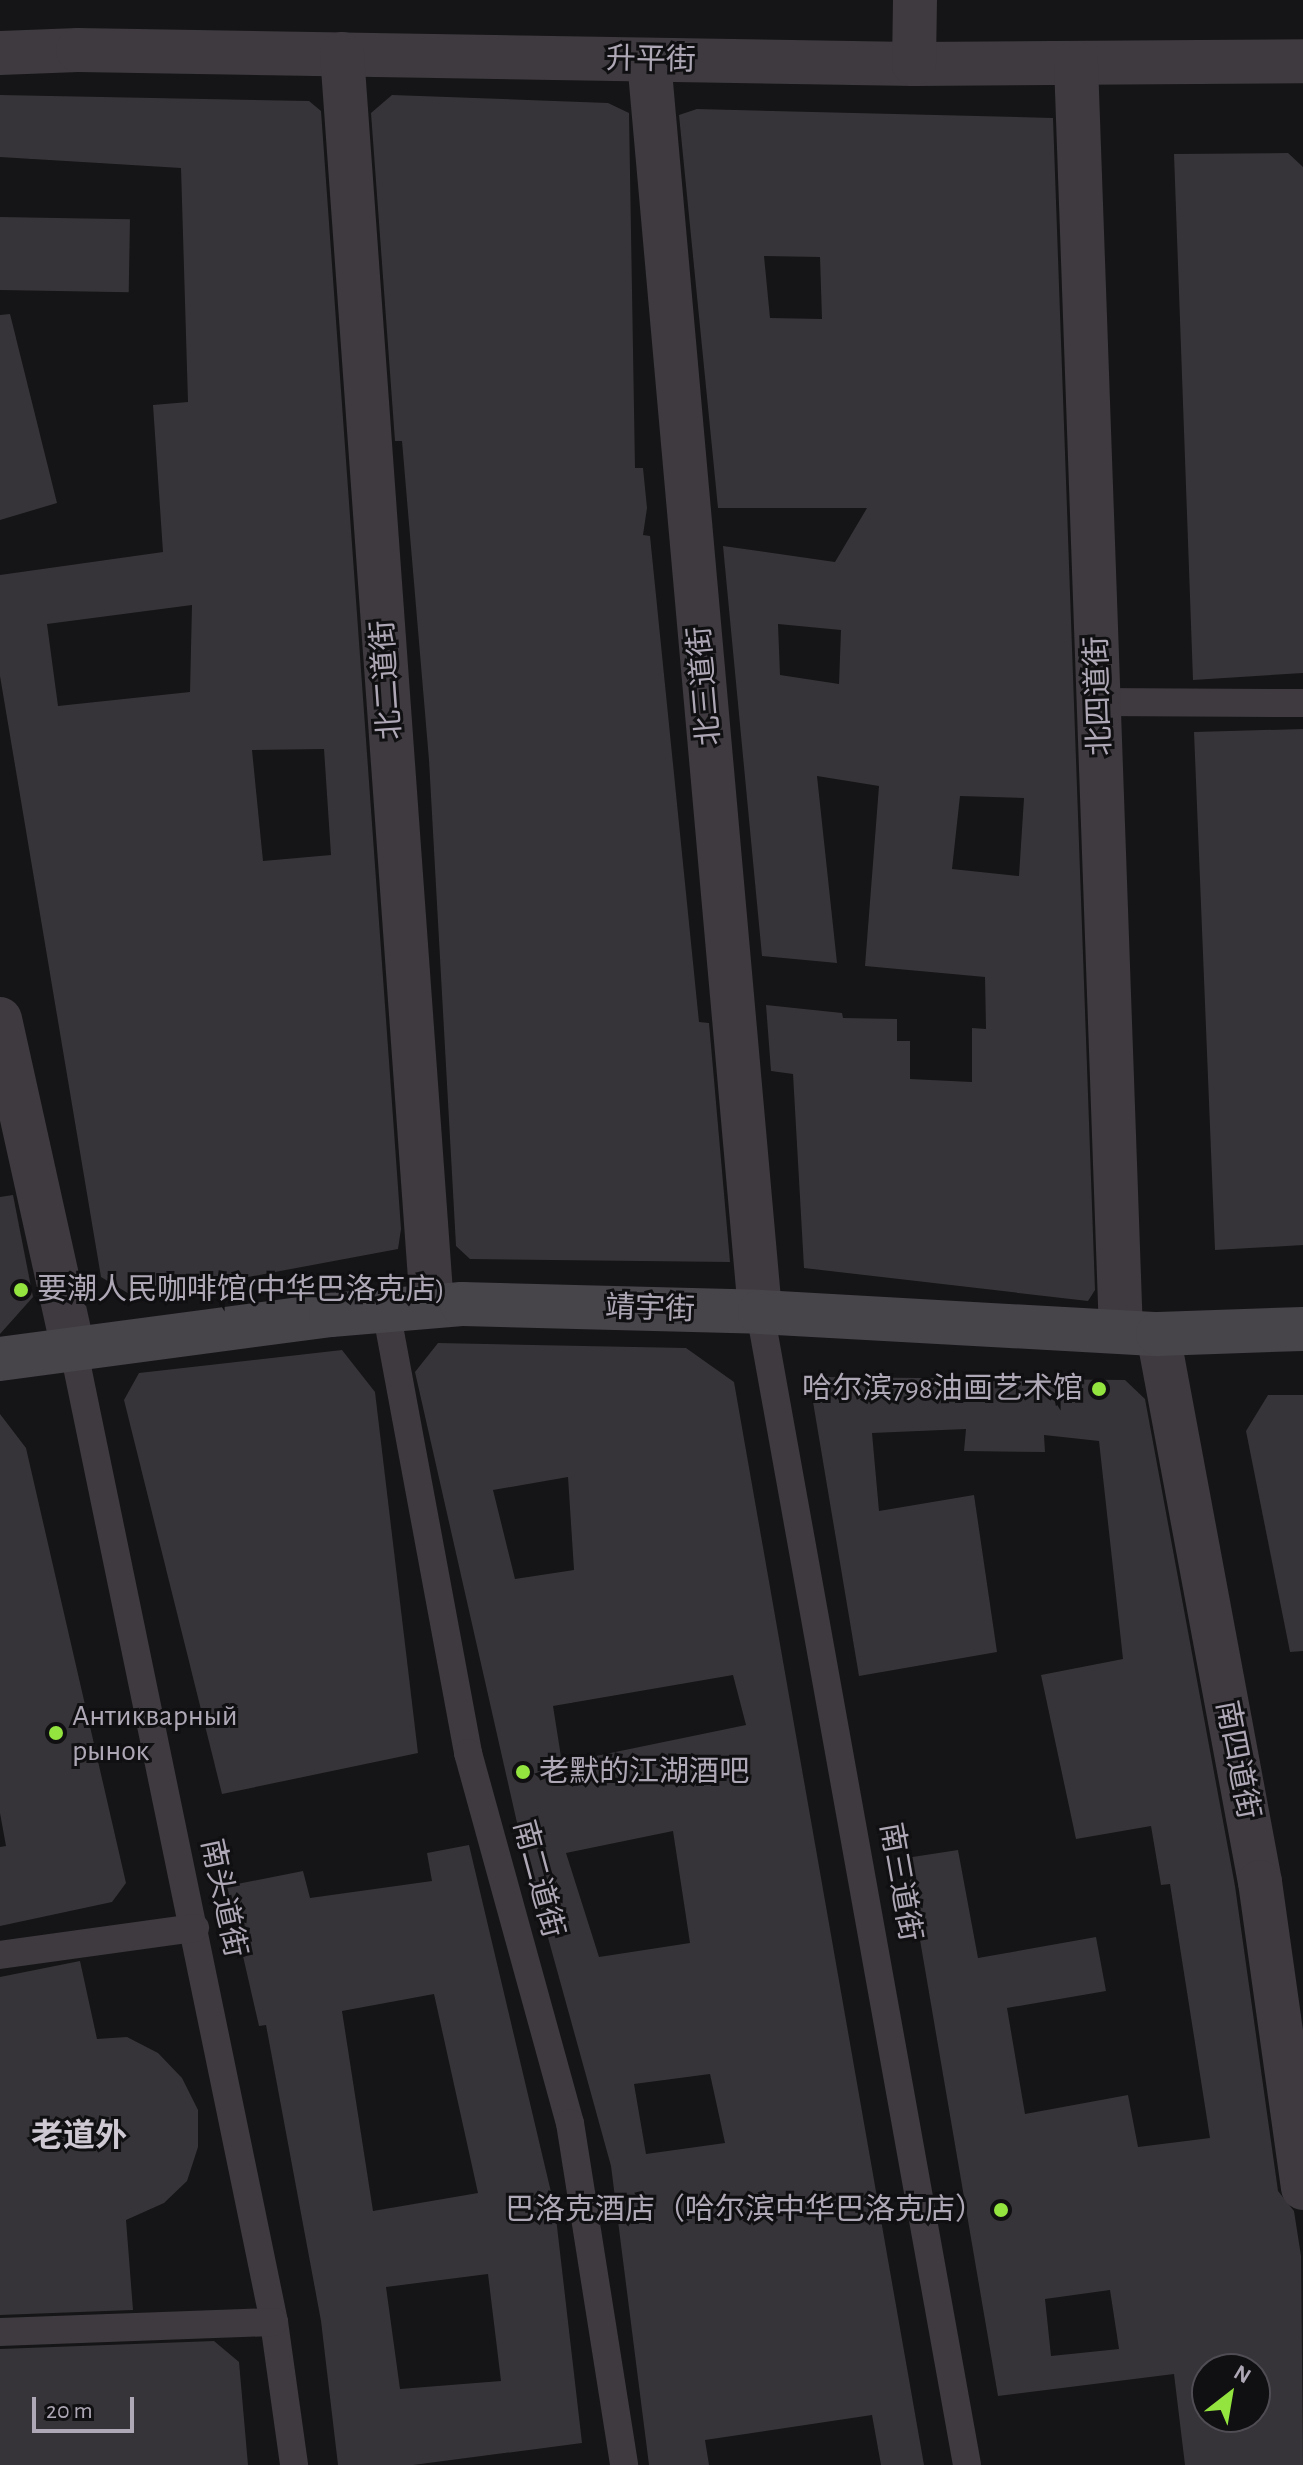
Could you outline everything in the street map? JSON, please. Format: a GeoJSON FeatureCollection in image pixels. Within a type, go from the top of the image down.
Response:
{"type":"FeatureCollection","features":[{"type":"Feature","properties":{"kind":"main road","name":"靖宇街"},"geometry":{"type":"LineString","coordinates":[[0,1359],[73,1347],[432,1306],[760,1312],[1140,1332],[1303,1329]]}},
{"type":"Feature","properties":{"kind":"street"},"geometry":{"type":"LineString","coordinates":[[914,64],[915,0]]}},
{"type":"Feature","properties":{"kind":"street","name":"升平街"},"geometry":{"type":"LineString","coordinates":[[0,53],[342,54],[914,64],[1303,61]]}},
{"type":"Feature","properties":{"kind":"street","name":"北二道街"},"geometry":{"type":"LineString","coordinates":[[342,54],[432,1306]]}},
{"type":"Feature","properties":{"kind":"street","name":"北三道街"},"geometry":{"type":"LineString","coordinates":[[649,60],[760,1312]]}},
{"type":"Feature","properties":{"kind":"street","name":"北四道街"},"geometry":{"type":"LineString","coordinates":[[1076,63],[1099,702],[1140,1332]]}},
{"type":"Feature","properties":{"kind":"street"},"geometry":{"type":"LineString","coordinates":[[1099,702],[1303,703]]}},
{"type":"Feature","properties":{"kind":"street"},"geometry":{"type":"LineString","coordinates":[[0,1019],[73,1347]]}},
{"type":"Feature","properties":{"kind":"street","name":"南二道街"},"geometry":{"type":"LineString","coordinates":[[386,1310],[468,1753],[570,2123],[624,2465]]}},
{"type":"Feature","properties":{"kind":"street","name":"南三道街"},"geometry":{"type":"LineString","coordinates":[[760,1312],[967,2465]]}},
{"type":"Feature","properties":{"kind":"street","name":"南四道街"},"geometry":{"type":"LineString","coordinates":[[1140,1332],[1260,1882],[1303,2188]]}},
{"type":"Feature","properties":{"kind":"street","name":"南头道街"},"geometry":{"type":"LineString","coordinates":[[73,1347],[274,2322],[294,2465]]}},
{"type":"Feature","properties":{"kind":"street"},"geometry":{"type":"LineString","coordinates":[[0,1955],[195,1928]]}},
{"type":"Feature","properties":{"kind":"street"},"geometry":{"type":"LineString","coordinates":[[0,2332],[274,2322]]}},
{"type":"Feature","properties":{"kind":"building"},"geometry":{"type":"Polygon","coordinates":[[[0,95],[309,101],[321,111],[401,1229],[398,1249],[136,1298],[101,1277],[0,676],[0,575],[163,552],[153,405],[188,402],[181,168],[0,157],[0,95]],[[192,605],[47,624],[58,706],[190,692],[192,605]],[[324,749],[252,750],[263,861],[331,855],[324,749]]]}},
{"type":"Feature","properties":{"kind":"building"},"geometry":{"type":"Polygon","coordinates":[[[392,95],[608,103],[629,113],[635,468],[643,468],[647,508],[643,535],[650,536],[699,1022],[709,1023],[730,1262],[470,1259],[456,1246],[429,760],[402,441],[395,441],[371,113],[392,95]]]}},
{"type":"Feature","properties":{"kind":"building"},"geometry":{"type":"Polygon","coordinates":[[[697,109],[1053,118],[1095,1290],[1088,1301],[804,1268],[793,1074],[771,1071],[766,1005],[842,1013],[843,1018],[897,1019],[897,1041],[910,1041],[910,1079],[972,1082],[972,1028],[986,1029],[985,977],[865,966],[879,786],[817,776],[837,963],[762,956],[723,546],[835,562],[867,508],[718,508],[679,115],[697,109]],[[764,256],[770,318],[822,319],[820,257],[764,256]],[[778,624],[780,675],[839,684],[841,630],[778,624]],[[960,796],[952,869],[1019,876],[1024,798],[960,796]]]}},
{"type":"Feature","properties":{"kind":"building"},"geometry":{"type":"Polygon","coordinates":[[[1288,153],[1303,167],[1303,673],[1193,680],[1174,154],[1288,153]]]}},
{"type":"Feature","properties":{"kind":"building"},"geometry":{"type":"Polygon","coordinates":[[[0,217],[130,219],[129,292],[0,290],[0,217]]]}},
{"type":"Feature","properties":{"kind":"building"},"geometry":{"type":"Polygon","coordinates":[[[10,314],[57,503],[0,520],[0,315],[10,314]]]}},
{"type":"Feature","properties":{"kind":"building"},"geometry":{"type":"Polygon","coordinates":[[[1303,729],[1303,1245],[1215,1250],[1194,732],[1303,729]]]}},
{"type":"Feature","properties":{"kind":"building"},"geometry":{"type":"Polygon","coordinates":[[[13,1195],[33,1297],[0,1334],[0,1197],[13,1195]]]}},
{"type":"Feature","properties":{"kind":"building"},"geometry":{"type":"Polygon","coordinates":[[[438,1343],[686,1348],[734,1382],[924,2465],[881,2465],[872,2415],[705,2440],[709,2465],[649,2465],[611,2166],[520,1836],[415,1372],[438,1343]],[[568,1477],[493,1490],[515,1579],[574,1570],[568,1477]],[[733,1675],[553,1706],[562,1763],[746,1725],[733,1675]],[[673,1831],[566,1853],[599,1957],[690,1943],[673,1831]],[[710,2074],[634,2084],[646,2154],[725,2143],[710,2074]]]}},
{"type":"Feature","properties":{"kind":"building"},"geometry":{"type":"Polygon","coordinates":[[[342,1350],[375,1392],[418,1753],[222,1794],[124,1400],[139,1373],[342,1350]]]}},
{"type":"Feature","properties":{"kind":"building"},"geometry":{"type":"Polygon","coordinates":[[[825,1377],[1125,1380],[1145,1399],[1235,1886],[1278,2191],[1294,2211],[1301,2256],[1303,2465],[1185,2465],[1174,2374],[998,2396],[906,1858],[958,1850],[978,1958],[1096,1937],[1106,1991],[1007,2008],[1025,2114],[1128,2095],[1138,2147],[1210,2138],[1170,1884],[1161,1885],[1151,1826],[1076,1839],[1041,1675],[1123,1659],[1099,1441],[1044,1435],[1045,1452],[964,1451],[966,1429],[872,1433],[879,1511],[974,1495],[997,1652],[859,1676],[811,1390],[825,1377]],[[1110,2290],[1045,2299],[1051,2356],[1119,2349],[1110,2290]]]}},
{"type":"Feature","properties":{"kind":"building"},"geometry":{"type":"Polygon","coordinates":[[[1268,1395],[1303,1395],[1303,1651],[1290,1652],[1246,1431],[1268,1395]]]}},
{"type":"Feature","properties":{"kind":"building"},"geometry":{"type":"Polygon","coordinates":[[[0,1414],[26,1448],[126,1883],[112,1902],[0,1926],[0,1847],[6,1846],[0,1813],[0,1414]]]}},
{"type":"Feature","properties":{"kind":"building"},"geometry":{"type":"Polygon","coordinates":[[[469,1845],[555,2209],[582,2443],[413,2465],[338,2465],[321,2321],[266,2025],[259,2026],[227,1886],[303,1871],[310,1898],[432,1881],[427,1853],[469,1845]],[[434,1994],[342,2011],[373,2211],[478,2193],[434,1994]],[[488,2274],[386,2287],[400,2389],[501,2381],[488,2274]]]}},
{"type":"Feature","properties":{"kind":"building"},"geometry":{"type":"Polygon","coordinates":[[[80,1961],[97,2039],[127,2037],[158,2053],[182,2078],[198,2110],[198,2147],[187,2181],[164,2203],[126,2220],[133,2310],[0,2315],[0,1977],[80,1961]]]}},
{"type":"Feature","properties":{"kind":"building"},"geometry":{"type":"Polygon","coordinates":[[[214,2341],[239,2362],[248,2465],[0,2465],[0,2349],[214,2341]]]}},
{"type":"Feature","properties":{"kind":"place","name":"要潮人民咖啡馆(中华巴洛克店)"},"geometry":{"type":"Point","coordinates":[21,1290]}},
{"type":"Feature","properties":{"kind":"place","name":"哈尔滨798油画艺术馆"},"geometry":{"type":"Point","coordinates":[1099,1389]}},
{"type":"Feature","properties":{"kind":"place","name":"Антикварный рынок"},"geometry":{"type":"Point","coordinates":[56,1733]}},
{"type":"Feature","properties":{"kind":"place","name":"老默的江湖酒吧"},"geometry":{"type":"Point","coordinates":[523,1772]}},
{"type":"Feature","properties":{"kind":"place","name":"巴洛克酒店（哈尔滨中华巴洛克店）"},"geometry":{"type":"Point","coordinates":[1001,2210]}},
{"type":"Feature","properties":{"kind":"district","name":"老道外"},"geometry":{"type":"Point","coordinates":[79,2136]}}]}
